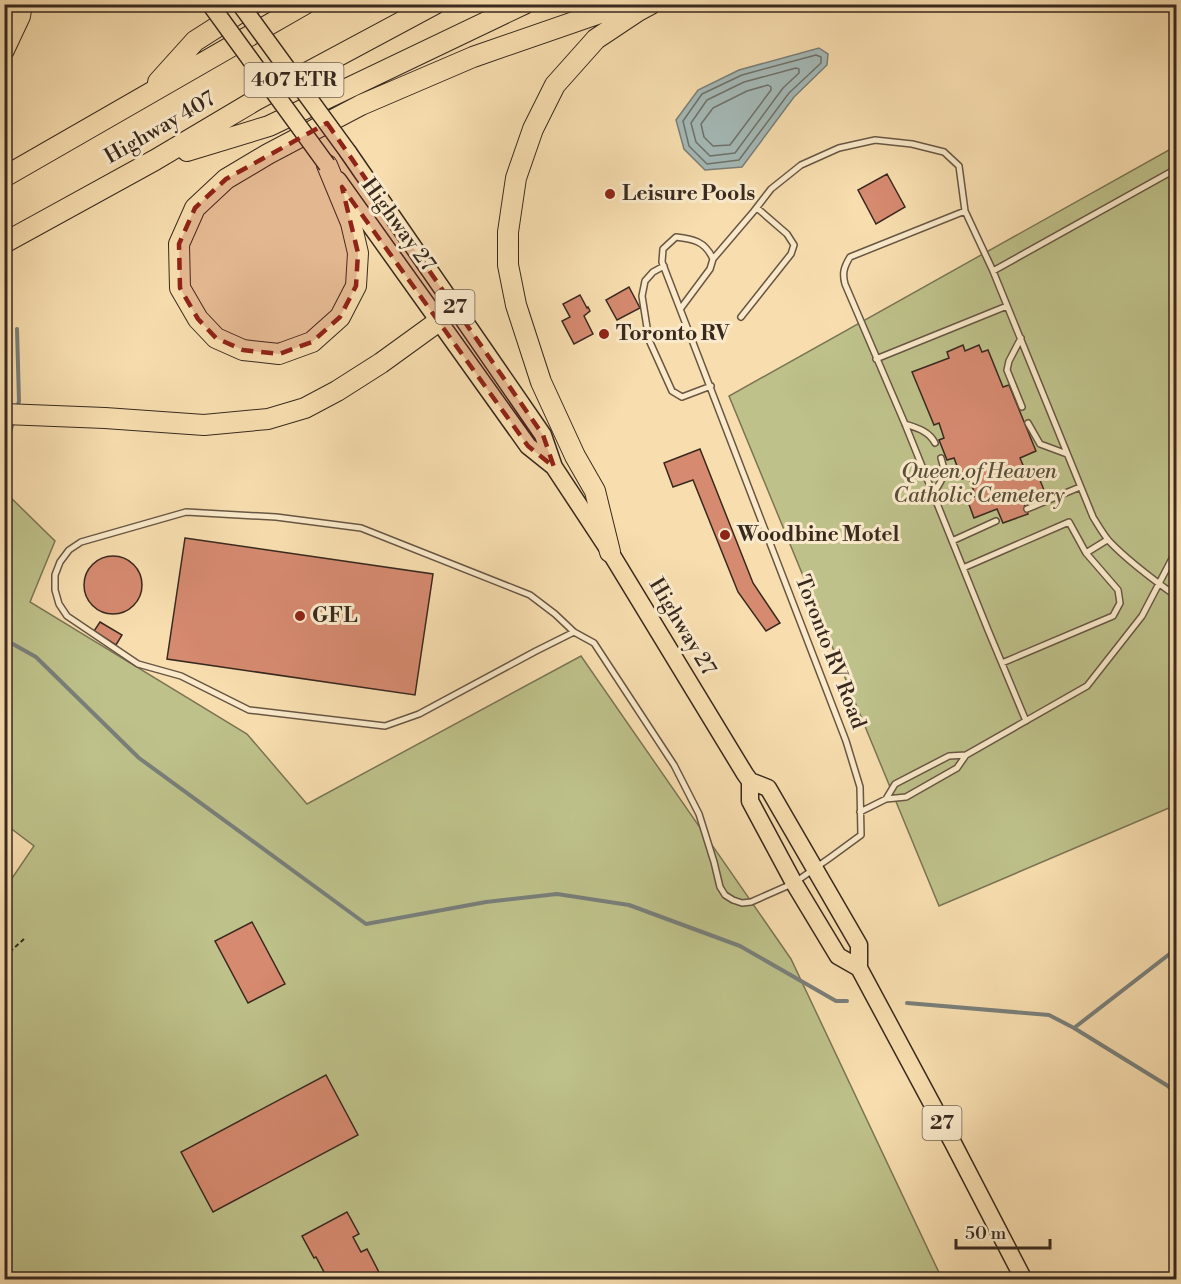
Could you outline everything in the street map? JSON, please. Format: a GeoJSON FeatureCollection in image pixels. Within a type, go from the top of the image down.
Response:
{"type":"FeatureCollection","features":[{"type":"Feature","properties":{"kind":"highway"},"geometry":{"type":"LineString","coordinates":[[4,50],[20,16],[22,4]]}},
{"type":"Feature","properties":{"kind":"highway"},"geometry":{"type":"LineString","coordinates":[[145,96],[195,41],[253,4]]}},
{"type":"Feature","properties":{"kind":"highway","name":"Highway 407"},"geometry":{"type":"LineString","coordinates":[[4,177],[305,4]]}},
{"type":"Feature","properties":{"kind":"highway","name":"Highway 407"},"geometry":{"type":"LineString","coordinates":[[4,243],[155,160],[256,100],[435,4]]}},
{"type":"Feature","properties":{"kind":"highway"},"geometry":{"type":"LineString","coordinates":[[155,160],[269,126],[524,4]]}},
{"type":"Feature","properties":{"kind":"highway"},"geometry":{"type":"LineString","coordinates":[[327,165],[351,223],[358,253],[356,286],[340,317],[312,342],[279,354],[243,350],[216,338],[198,319],[180,288],[179,244],[195,208],[226,179],[268,154],[382,96],[473,57],[626,4]]}},
{"type":"Feature","properties":{"kind":"highway"},"geometry":{"type":"LineString","coordinates":[[610,552],[595,491],[575,456],[542,382],[516,305],[508,265],[507,232],[516,177],[533,129],[555,85],[596,39],[651,4]]}},
{"type":"Feature","properties":{"kind":"highway"},"geometry":{"type":"LineString","coordinates":[[4,414],[204,425],[268,419],[306,408],[337,391],[381,363],[439,321],[453,304]]}},
{"type":"Feature","properties":{"kind":"main road","name":"Highway 27"},"geometry":{"type":"LineString","coordinates":[[210,4],[528,446],[554,467]]}},
{"type":"Feature","properties":{"kind":"main road","name":"Highway 27"},"geometry":{"type":"LineString","coordinates":[[240,4],[348,152],[543,435],[554,467],[610,552],[750,781],[750,801],[794,883],[838,956],[859,968]]}},
{"type":"Feature","properties":{"kind":"main road","name":"Highway 27"},"geometry":{"type":"LineString","coordinates":[[750,781],[768,788],[859,945],[859,968],[1024,1280]]}},
{"type":"Feature","properties":{"kind":"lane"},"geometry":{"type":"LineString","coordinates":[[681,308],[710,269],[713,259],[771,189],[801,165],[839,148],[875,140],[912,144],[944,152],[959,166],[965,211],[1021,338],[1093,518],[1107,540],[1176,596]]}},
{"type":"Feature","properties":{"kind":"lane"},"geometry":{"type":"LineString","coordinates":[[993,271],[1176,170]]}},
{"type":"Feature","properties":{"kind":"lane"},"geometry":{"type":"LineString","coordinates":[[741,317],[791,254],[794,245],[787,234],[757,208]]}},
{"type":"Feature","properties":{"kind":"lane"},"geometry":{"type":"LineString","coordinates":[[965,211],[850,257],[844,267],[843,275],[845,285],[905,424],[1026,721]]}},
{"type":"Feature","properties":{"kind":"lane"},"geometry":{"type":"LineString","coordinates":[[711,386],[682,397],[672,391],[649,340],[642,296],[645,282],[653,272],[664,266],[663,249],[676,237],[695,239],[710,251],[713,259]]}},
{"type":"Feature","properties":{"kind":"lane","name":"Toronto RV Road"},"geometry":{"type":"LineString","coordinates":[[574,632],[594,643],[674,765],[699,814],[720,887],[725,895],[742,903],[751,902],[794,883],[861,835],[860,787],[846,741],[664,266]]}},
{"type":"Feature","properties":{"kind":"lane"},"geometry":{"type":"LineString","coordinates":[[876,359],[1007,306]]}},
{"type":"Feature","properties":{"kind":"lane"},"geometry":{"type":"LineString","coordinates":[[1021,338],[1007,370],[1022,407]]}},
{"type":"Feature","properties":{"kind":"lane"},"geometry":{"type":"LineString","coordinates":[[1028,423],[1040,444],[1067,454]]}},
{"type":"Feature","properties":{"kind":"lane"},"geometry":{"type":"LineString","coordinates":[[905,424],[923,430],[935,443]]}},
{"type":"Feature","properties":{"kind":"lane"},"geometry":{"type":"LineString","coordinates":[[933,494],[944,475],[941,458]]}},
{"type":"Feature","properties":{"kind":"lane"},"geometry":{"type":"LineString","coordinates":[[1027,509],[1080,487]]}},
{"type":"Feature","properties":{"kind":"lane"},"geometry":{"type":"LineString","coordinates":[[186,512],[276,516],[361,528],[530,595],[574,632],[419,714],[385,726],[249,710],[181,676],[138,664],[67,616],[59,604],[55,590],[55,575],[60,562],[69,550],[81,542],[186,512]]}},
{"type":"Feature","properties":{"kind":"lane"},"geometry":{"type":"LineString","coordinates":[[951,541],[996,521]]}},
{"type":"Feature","properties":{"kind":"lane"},"geometry":{"type":"LineString","coordinates":[[963,568],[1069,522],[1086,553],[1118,590],[1120,603],[1113,616],[1002,663]]}},
{"type":"Feature","properties":{"kind":"lane"},"geometry":{"type":"LineString","coordinates":[[1086,553],[1107,540]]}},
{"type":"Feature","properties":{"kind":"lane"},"geometry":{"type":"LineString","coordinates":[[860,812],[886,799],[906,797],[957,768],[966,755],[1087,686],[1142,616],[1176,551]]}},
{"type":"Feature","properties":{"kind":"lane"},"geometry":{"type":"LineString","coordinates":[[886,799],[895,784],[949,756],[966,755]]}},
{"type":"Feature","properties":{"kind":"path"},"geometry":{"type":"LineString","coordinates":[[4,957],[24,939]]}},
{"type":"Feature","properties":{"kind":"highlighted area"},"geometry":{"type":"Polygon","coordinates":[[[327,123],[543,435],[554,467],[528,446],[342,187],[358,253],[356,286],[340,317],[312,342],[279,354],[243,350],[216,338],[198,319],[180,288],[179,244],[195,208],[226,179],[327,123]]]}},
{"type":"Feature","properties":{"kind":"green space","name":"Queen of Heaven Catholic Cemetery"},"geometry":{"type":"Polygon","coordinates":[[[1176,146],[1176,805],[939,906],[729,396],[1176,146]]]}},
{"type":"Feature","properties":{"kind":"green space"},"geometry":{"type":"Polygon","coordinates":[[[5,492],[55,541],[30,602],[247,734],[307,804],[581,656],[791,959],[942,1279],[5,1279],[4,890],[34,846],[5,824],[5,492]]]}},
{"type":"Feature","properties":{"kind":"water"},"geometry":{"type":"Polygon","coordinates":[[[819,48],[828,54],[827,65],[794,97],[742,167],[705,170],[684,149],[676,120],[698,90],[739,70],[819,48]]]}},
{"type":"Feature","properties":{"kind":"building"},"geometry":{"type":"Polygon","coordinates":[[[887,174],[905,207],[876,224],[858,190],[887,174]]]}},
{"type":"Feature","properties":{"kind":"building"},"geometry":{"type":"Polygon","coordinates":[[[629,287],[640,308],[617,320],[606,300],[629,287]]]}},
{"type":"Feature","properties":{"kind":"building"},"geometry":{"type":"Polygon","coordinates":[[[580,295],[590,311],[584,316],[593,334],[574,344],[562,321],[570,317],[563,304],[580,295]]]}},
{"type":"Feature","properties":{"kind":"building"},"geometry":{"type":"Polygon","coordinates":[[[963,345],[965,351],[979,345],[982,352],[988,350],[1003,387],[1009,385],[1036,451],[1020,458],[1026,472],[1035,468],[1044,490],[1022,499],[1028,514],[1003,523],[997,509],[974,518],[967,499],[976,496],[968,477],[962,479],[954,458],[947,460],[939,440],[944,438],[939,423],[934,425],[912,372],[949,358],[947,352],[963,345]]]}},
{"type":"Feature","properties":{"kind":"building","name":"Woodbine Motel"},"geometry":{"type":"Polygon","coordinates":[[[700,449],[753,583],[780,623],[766,631],[738,592],[693,480],[673,487],[664,463],[700,449]]]}},
{"type":"Feature","properties":{"kind":"building","name":"GFL"},"geometry":{"type":"Polygon","coordinates":[[[185,538],[433,574],[415,695],[167,659],[185,538]]]}},
{"type":"Feature","properties":{"kind":"building"},"geometry":{"type":"Polygon","coordinates":[[[113,556],[124,558],[134,564],[140,574],[142,585],[140,596],[134,606],[124,612],[113,614],[102,612],[92,606],[86,596],[84,585],[86,574],[92,564],[102,558],[113,556]]]}},
{"type":"Feature","properties":{"kind":"building"},"geometry":{"type":"Polygon","coordinates":[[[100,622],[122,635],[116,645],[94,631],[100,622]]]}},
{"type":"Feature","properties":{"kind":"building"},"geometry":{"type":"Polygon","coordinates":[[[252,922],[285,984],[248,1003],[215,941],[252,922]]]}},
{"type":"Feature","properties":{"kind":"building"},"geometry":{"type":"Polygon","coordinates":[[[326,1075],[358,1135],[213,1212],[181,1152],[326,1075]]]}},
{"type":"Feature","properties":{"kind":"building"},"geometry":{"type":"Polygon","coordinates":[[[347,1212],[359,1234],[353,1237],[361,1252],[367,1249],[383,1280],[316,1280],[315,1277],[324,1272],[302,1236],[347,1212]]]}},
{"type":"Feature","properties":{"kind":"waterway"},"geometry":{"type":"LineString","coordinates":[[17,329],[19,401],[17,409]]}},
{"type":"Feature","properties":{"kind":"waterway"},"geometry":{"type":"LineString","coordinates":[[4,453],[13,422]]}},
{"type":"Feature","properties":{"kind":"waterway"},"geometry":{"type":"LineString","coordinates":[[4,639],[36,657],[139,758],[366,924],[486,902],[557,894],[629,905],[740,946],[836,1001],[847,1001]]}},
{"type":"Feature","properties":{"kind":"waterway"},"geometry":{"type":"LineString","coordinates":[[1074,1028],[1176,949]]}},
{"type":"Feature","properties":{"kind":"waterway"},"geometry":{"type":"LineString","coordinates":[[907,1003],[1049,1015],[1168,1086],[1176,1094]]}},
{"type":"Feature","properties":{"kind":"place","name":"Leisure Pools"},"geometry":{"type":"Point","coordinates":[610,194]}},
{"type":"Feature","properties":{"kind":"place","name":"Toronto RV"},"geometry":{"type":"Point","coordinates":[604,334]}},
{"type":"Feature","properties":{"kind":"place","name":"Woodbine Motel"},"geometry":{"type":"Point","coordinates":[725,535]}},
{"type":"Feature","properties":{"kind":"place","name":"GFL"},"geometry":{"type":"Point","coordinates":[300,616]}}]}
